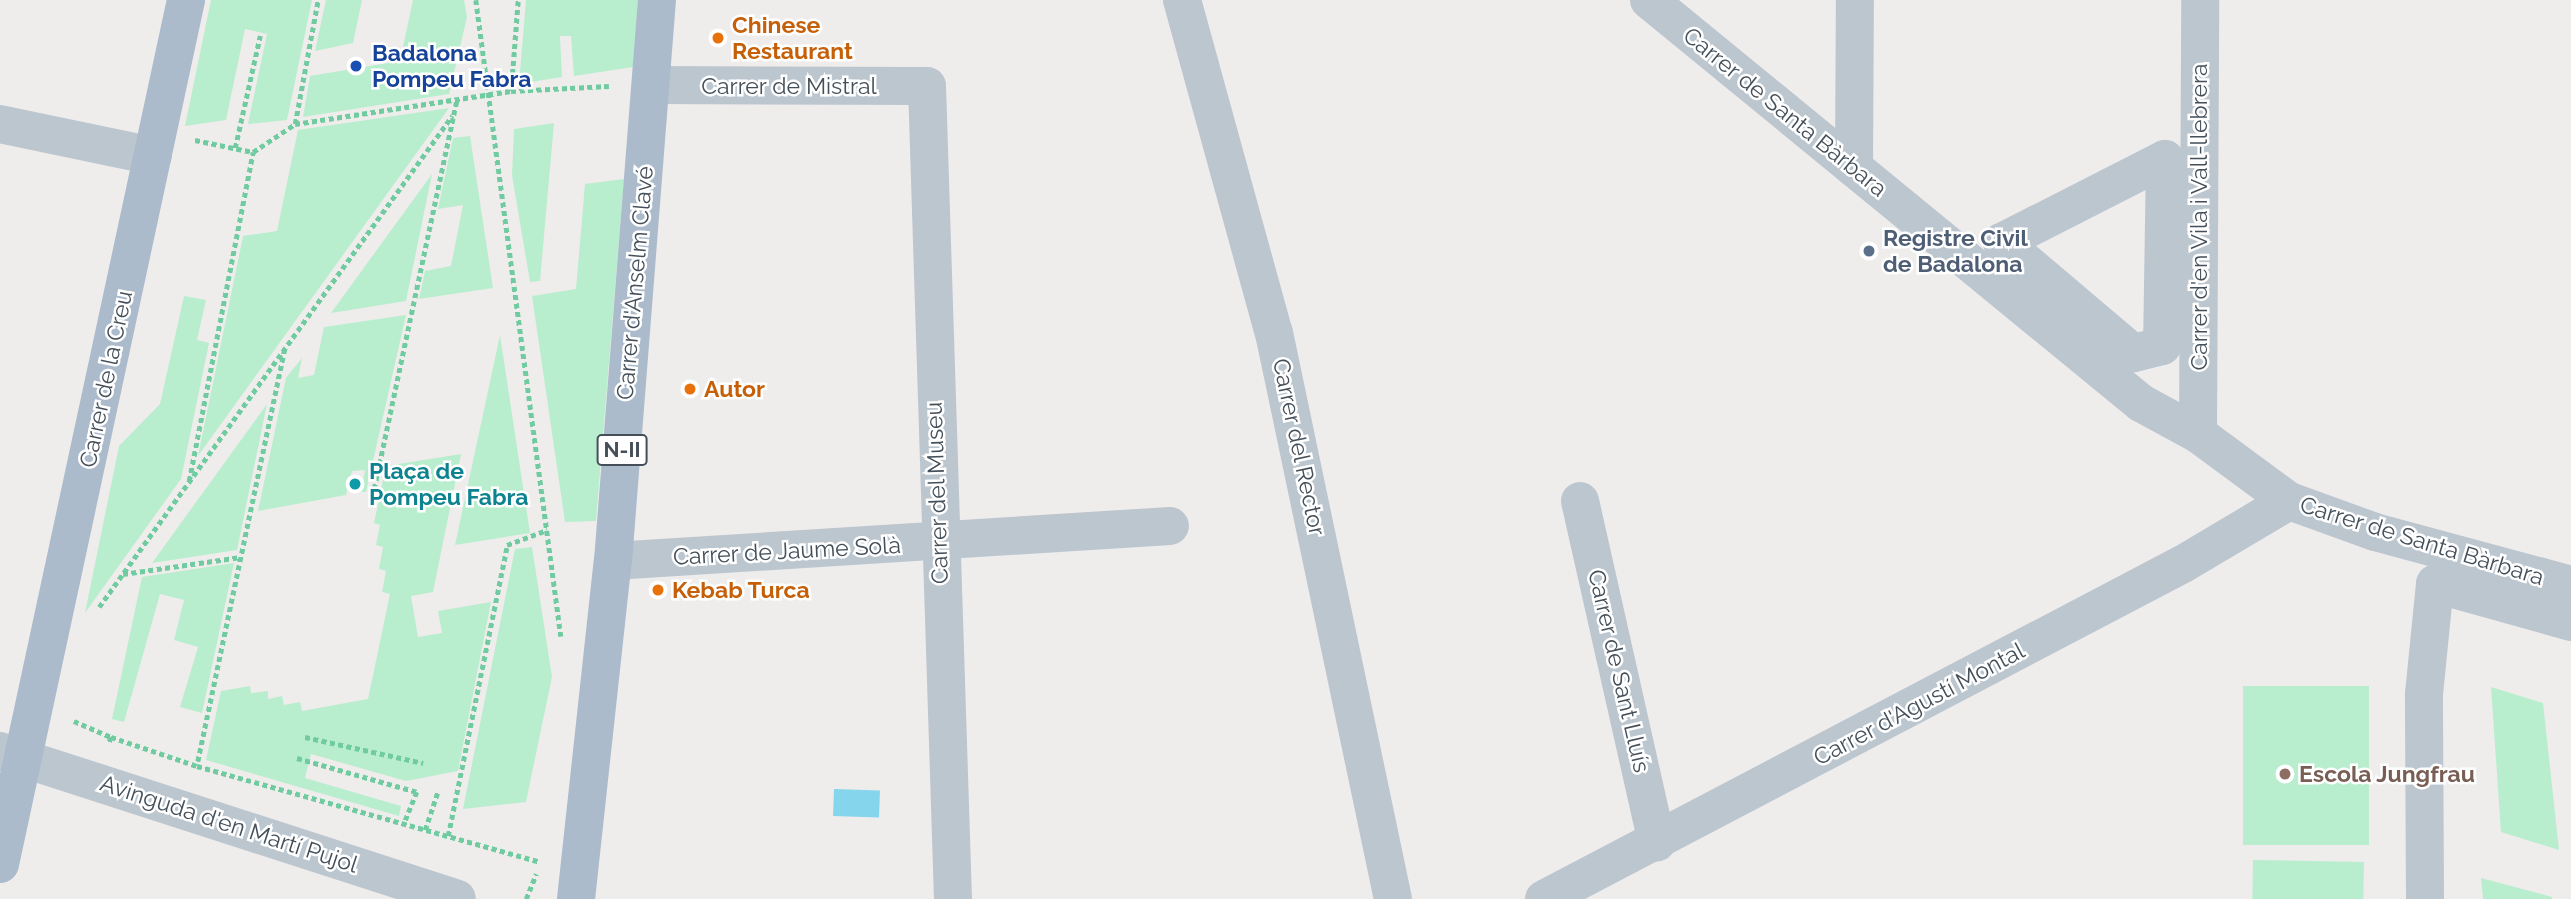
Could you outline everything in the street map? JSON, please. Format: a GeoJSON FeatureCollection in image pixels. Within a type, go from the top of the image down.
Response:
{"type":"FeatureCollection","features":[{"type":"Feature","properties":{"kind":"main road","name":"Carrer de la Creu"},"geometry":{"type":"LineString","coordinates":[[0,864],[13,755],[186,0]]}},
{"type":"Feature","properties":{"kind":"main road","name":"Carrer d'Anselm Clavé"},"geometry":{"type":"LineString","coordinates":[[576,899],[613,561],[657,0]]}},
{"type":"Feature","properties":{"kind":"street","name":"Carrer del Rector"},"geometry":{"type":"LineString","coordinates":[[1182,0],[1275,333],[1394,899]]}},
{"type":"Feature","properties":{"kind":"street","name":"Carrer de Santa Bàrbara"},"geometry":{"type":"LineString","coordinates":[[1649,0],[2141,403],[2199,434],[2289,501],[2375,532],[2571,585]]}},
{"type":"Feature","properties":{"kind":"street"},"geometry":{"type":"LineString","coordinates":[[1854,168],[1855,0]]}},
{"type":"Feature","properties":{"kind":"street","name":"Carrer d'en Vila i Vall-llebrera"},"geometry":{"type":"LineString","coordinates":[[2199,434],[2200,0]]}},
{"type":"Feature","properties":{"kind":"street","name":"Carrer de Mistral"},"geometry":{"type":"LineString","coordinates":[[652,85],[927,86]]}},
{"type":"Feature","properties":{"kind":"street","name":"Carrer del Museu"},"geometry":{"type":"LineString","coordinates":[[927,86],[937,543],[953,899]]}},
{"type":"Feature","properties":{"kind":"street"},"geometry":{"type":"LineString","coordinates":[[0,124],[155,144]]}},
{"type":"Feature","properties":{"kind":"street"},"geometry":{"type":"LineString","coordinates":[[2165,159],[2162,346],[2133,353],[2002,242],[2165,159]]}},
{"type":"Feature","properties":{"kind":"street","name":"Carrer de Sant Lluís"},"geometry":{"type":"LineString","coordinates":[[1580,501],[1657,842]]}},
{"type":"Feature","properties":{"kind":"street","name":"Carrer d'Agustí Montal"},"geometry":{"type":"LineString","coordinates":[[1544,899],[2183,564],[2289,501]]}},
{"type":"Feature","properties":{"kind":"street","name":"Carrer de Jaume Solà"},"geometry":{"type":"LineString","coordinates":[[613,561],[937,543],[1170,526]]}},
{"type":"Feature","properties":{"kind":"street"},"geometry":{"type":"LineString","coordinates":[[2425,899],[2424,694],[2435,584],[2571,622]]}},
{"type":"Feature","properties":{"kind":"street","name":"Avinguda d'en Martí Pujol"},"geometry":{"type":"LineString","coordinates":[[13,755],[457,899]]}},
{"type":"Feature","properties":{"kind":"path"},"geometry":{"type":"LineString","coordinates":[[295,124],[318,0]]}},
{"type":"Feature","properties":{"kind":"path"},"geometry":{"type":"LineString","coordinates":[[476,0],[563,651]]}},
{"type":"Feature","properties":{"kind":"path"},"geometry":{"type":"LineString","coordinates":[[511,91],[518,0]]}},
{"type":"Feature","properties":{"kind":"path"},"geometry":{"type":"LineString","coordinates":[[235,148],[260,36]]}},
{"type":"Feature","properties":{"kind":"path"},"geometry":{"type":"LineString","coordinates":[[188,483],[253,152],[295,124],[511,91],[652,85]]}},
{"type":"Feature","properties":{"kind":"path"},"geometry":{"type":"LineString","coordinates":[[374,489],[457,99]]}},
{"type":"Feature","properties":{"kind":"path"},"geometry":{"type":"LineString","coordinates":[[95,622],[123,574],[452,116]]}},
{"type":"Feature","properties":{"kind":"path"},"geometry":{"type":"LineString","coordinates":[[155,144],[235,148],[253,152]]}},
{"type":"Feature","properties":{"kind":"path"},"geometry":{"type":"LineString","coordinates":[[197,766],[285,349]]}},
{"type":"Feature","properties":{"kind":"path"},"geometry":{"type":"LineString","coordinates":[[448,836],[507,545],[547,530]]}},
{"type":"Feature","properties":{"kind":"path"},"geometry":{"type":"LineString","coordinates":[[123,574],[241,558]]}},
{"type":"Feature","properties":{"kind":"path"},"geometry":{"type":"LineString","coordinates":[[76,712],[73,725],[197,766],[540,863]]}},
{"type":"Feature","properties":{"kind":"path"},"geometry":{"type":"LineString","coordinates":[[97,781],[111,737]]}},
{"type":"Feature","properties":{"kind":"path"},"geometry":{"type":"LineString","coordinates":[[305,737],[423,763]]}},
{"type":"Feature","properties":{"kind":"path"},"geometry":{"type":"LineString","coordinates":[[297,758],[417,792],[404,825]]}},
{"type":"Feature","properties":{"kind":"path"},"geometry":{"type":"LineString","coordinates":[[425,831],[438,791]]}},
{"type":"Feature","properties":{"kind":"path"},"geometry":{"type":"LineString","coordinates":[[526,899],[544,852]]}},
{"type":"Feature","properties":{"kind":"green space"},"geometry":{"type":"Polygon","coordinates":[[[211,0],[312,0],[287,120],[248,124],[267,34],[245,29],[226,120],[185,126],[211,0]]]}},
{"type":"Feature","properties":{"kind":"green space"},"geometry":{"type":"Polygon","coordinates":[[[326,0],[362,0],[353,43],[315,51],[326,0]]]}},
{"type":"Feature","properties":{"kind":"green space"},"geometry":{"type":"Polygon","coordinates":[[[413,0],[464,0],[467,17],[449,94],[303,117],[310,76],[400,61],[413,0]]]}},
{"type":"Feature","properties":{"kind":"green space"},"geometry":{"type":"Polygon","coordinates":[[[526,0],[638,0],[633,67],[574,76],[571,36],[560,36],[562,77],[519,84],[526,0]]]}},
{"type":"Feature","properties":{"kind":"green space"},"geometry":{"type":"Polygon","coordinates":[[[449,108],[198,456],[243,236],[277,231],[298,130],[449,108]]]}},
{"type":"Feature","properties":{"kind":"green space"},"geometry":{"type":"Polygon","coordinates":[[[554,123],[540,281],[530,282],[512,175],[514,129],[554,123]]]}},
{"type":"Feature","properties":{"kind":"green space"},"geometry":{"type":"Polygon","coordinates":[[[470,136],[493,288],[419,299],[425,271],[451,266],[463,205],[438,209],[453,138],[470,136]]]}},
{"type":"Feature","properties":{"kind":"green space"},"geometry":{"type":"Polygon","coordinates":[[[432,174],[406,301],[331,313],[432,174]]]}},
{"type":"Feature","properties":{"kind":"green space"},"geometry":{"type":"Polygon","coordinates":[[[624,179],[596,521],[565,522],[532,296],[576,289],[585,184],[624,179]]]}},
{"type":"Feature","properties":{"kind":"green space"},"geometry":{"type":"Polygon","coordinates":[[[184,296],[206,300],[197,340],[209,343],[181,479],[85,613],[119,446],[160,404],[184,296]]]}},
{"type":"Feature","properties":{"kind":"green space"},"geometry":{"type":"Polygon","coordinates":[[[406,315],[366,492],[361,492],[365,470],[352,471],[346,495],[258,511],[286,378],[302,358],[298,378],[314,375],[324,327],[406,315]]]}},
{"type":"Feature","properties":{"kind":"green space"},"geometry":{"type":"Polygon","coordinates":[[[500,335],[530,533],[455,545],[500,335]]]}},
{"type":"Feature","properties":{"kind":"green space"},"geometry":{"type":"Polygon","coordinates":[[[267,404],[237,550],[152,563],[267,404]]]}},
{"type":"Feature","properties":{"kind":"green space"},"geometry":{"type":"Polygon","coordinates":[[[461,454],[433,592],[411,596],[418,637],[442,633],[438,611],[491,602],[458,771],[406,781],[311,754],[305,778],[401,806],[399,816],[206,760],[221,691],[250,686],[251,693],[268,691],[268,699],[282,696],[284,705],[300,702],[302,711],[368,699],[390,594],[382,592],[386,571],[379,569],[383,547],[376,545],[380,525],[374,523],[386,466],[461,454]]]}},
{"type":"Feature","properties":{"kind":"green space"},"geometry":{"type":"Polygon","coordinates":[[[532,547],[552,677],[526,802],[463,809],[515,549],[532,547]]]}},
{"type":"Feature","properties":{"kind":"green space"},"geometry":{"type":"Polygon","coordinates":[[[234,563],[202,713],[180,707],[198,647],[174,640],[184,600],[160,594],[124,722],[112,719],[142,577],[234,563]]]}},
{"type":"Feature","properties":{"kind":"green space"},"geometry":{"type":"Polygon","coordinates":[[[2243,686],[2369,686],[2369,845],[2243,845],[2243,686]]]}},
{"type":"Feature","properties":{"kind":"green space"},"geometry":{"type":"Polygon","coordinates":[[[2491,687],[2543,703],[2559,850],[2501,832],[2491,687]]]}},
{"type":"Feature","properties":{"kind":"green space"},"geometry":{"type":"Polygon","coordinates":[[[2253,860],[2364,862],[2363,899],[2252,899],[2253,860]]]}},
{"type":"Feature","properties":{"kind":"green space"},"geometry":{"type":"Polygon","coordinates":[[[2481,878],[2552,897],[2552,899],[2483,899],[2481,878]]]}},
{"type":"Feature","properties":{"kind":"water"},"geometry":{"type":"Polygon","coordinates":[[[834,789],[880,791],[879,818],[833,816],[834,789]]]}},
{"type":"Feature","properties":{"kind":"place","name":"Chinese Restaurant"},"geometry":{"type":"Point","coordinates":[718,38]}},
{"type":"Feature","properties":{"kind":"place","name":"Badalona Pompeu Fabra"},"geometry":{"type":"Point","coordinates":[356,66]}},
{"type":"Feature","properties":{"kind":"place","name":"Registre Civil de Badalona"},"geometry":{"type":"Point","coordinates":[1869,251]}},
{"type":"Feature","properties":{"kind":"place","name":"Autor"},"geometry":{"type":"Point","coordinates":[690,389]}},
{"type":"Feature","properties":{"kind":"place","name":"Plaça de Pompeu Fabra"},"geometry":{"type":"Point","coordinates":[355,484]}},
{"type":"Feature","properties":{"kind":"place","name":"Kebab Turca"},"geometry":{"type":"Point","coordinates":[658,590]}},
{"type":"Feature","properties":{"kind":"place","name":"Escola Jungfrau"},"geometry":{"type":"Point","coordinates":[2285,774]}}]}
